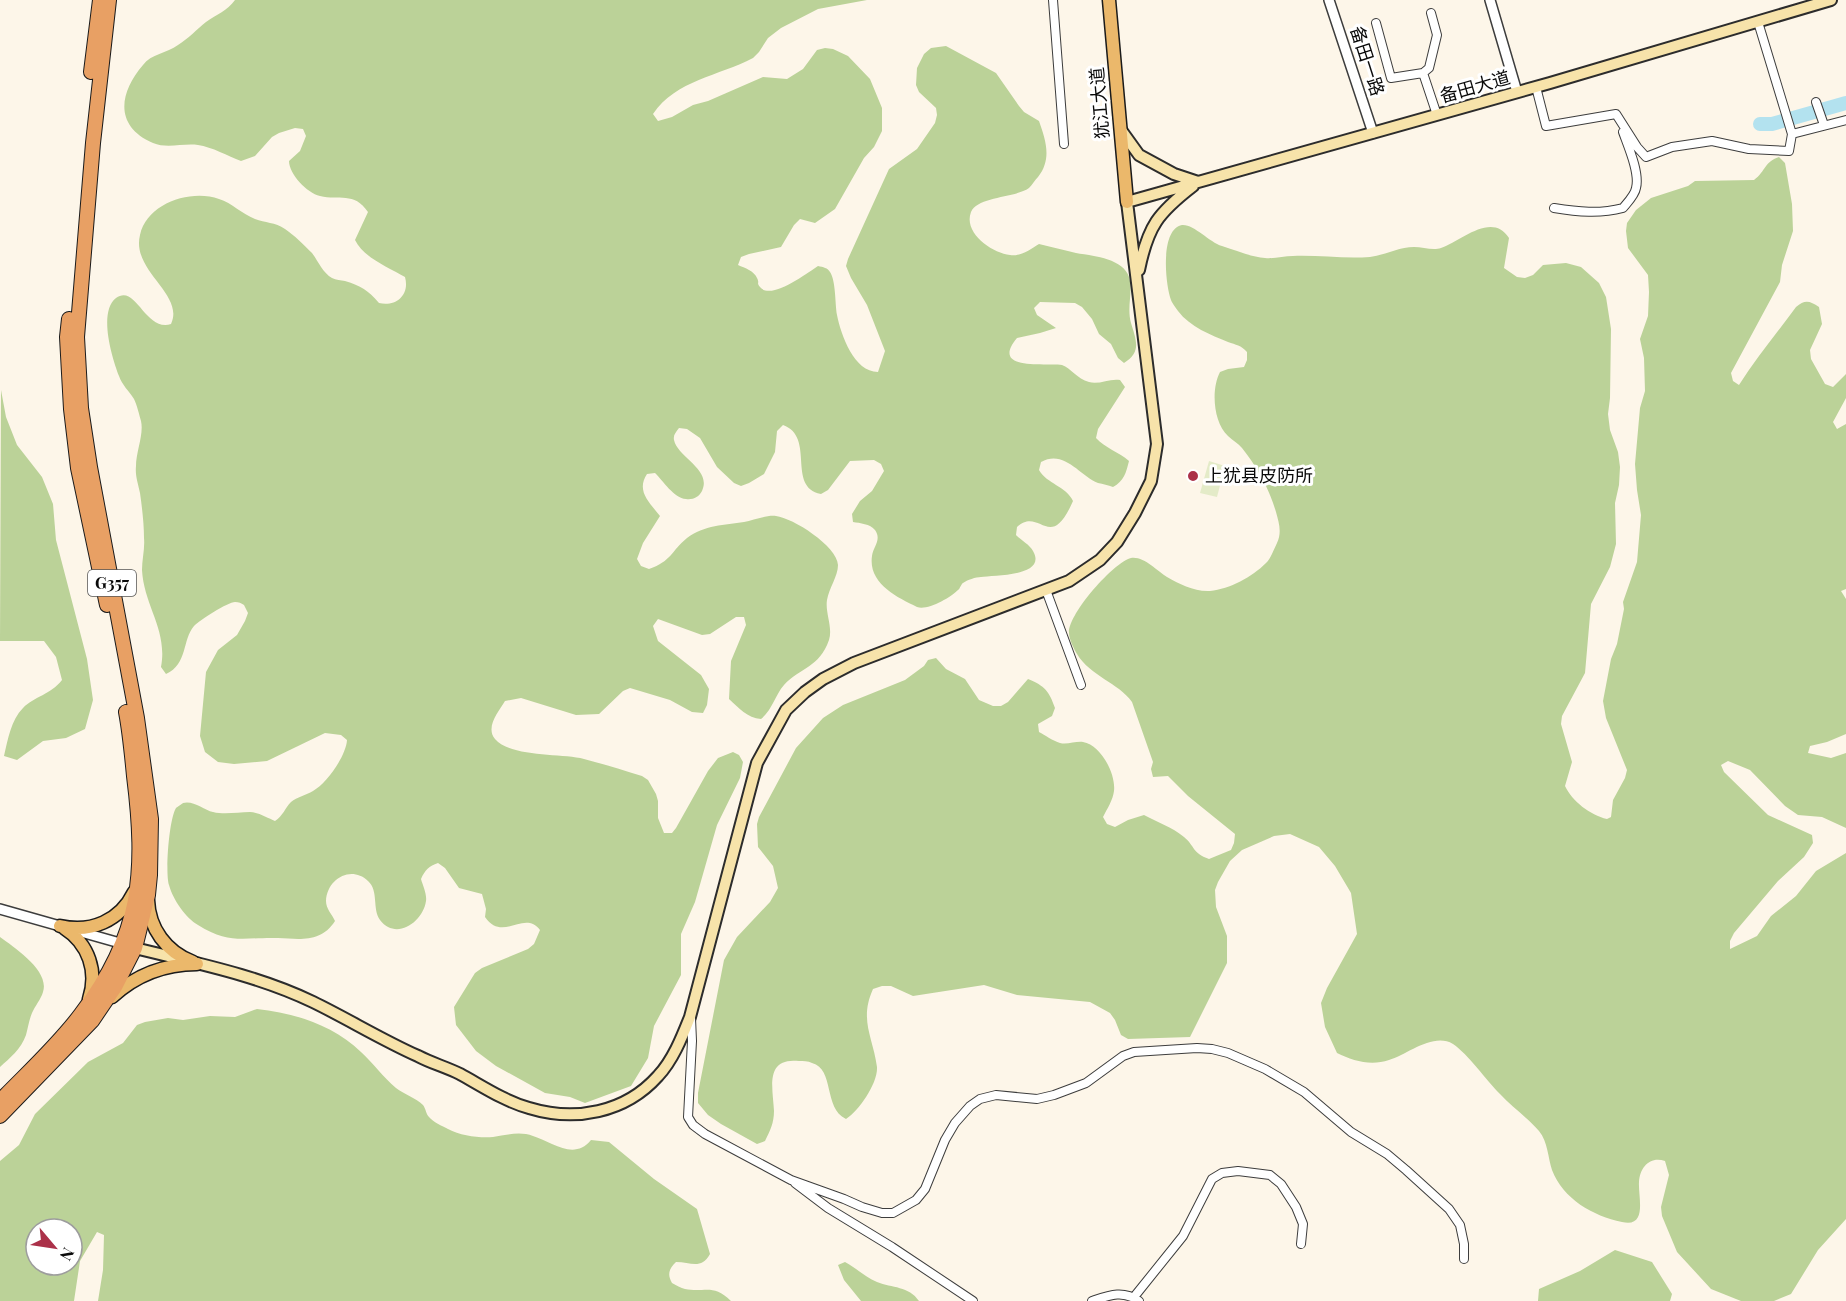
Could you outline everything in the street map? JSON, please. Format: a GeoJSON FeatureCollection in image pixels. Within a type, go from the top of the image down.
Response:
{"type":"FeatureCollection","features":[{"type":"Feature","properties":{"kind":"highway","name":"G357"},"geometry":{"type":"LineString","coordinates":[[100,0],[84,142],[67,337],[78,468],[128,719],[140,822],[140,875],[129,946]]}},
{"type":"Feature","properties":{"kind":"highway","name":"G357"},"geometry":{"type":"LineString","coordinates":[[0,1116],[115,987],[148,895],[151,819],[137,718],[90,467],[81,408],[77,337],[93,143],[109,0]]}},
{"type":"Feature","properties":{"kind":"highway","name":"G357"},"geometry":{"type":"LineString","coordinates":[[0,1101],[87,1018]]}},
{"type":"Feature","properties":{"kind":"main road","name":"犹江大道"},"geometry":{"type":"LineString","coordinates":[[1109,0],[1127,202]]}},
{"type":"Feature","properties":{"kind":"main road","name":"备田大道"},"geometry":{"type":"LineString","coordinates":[[1127,202],[1536,87],[1831,0]]}},
{"type":"Feature","properties":{"kind":"main road"},"geometry":{"type":"LineString","coordinates":[[1121,130],[1139,155],[1174,174],[1198,182]]}},
{"type":"Feature","properties":{"kind":"main road"},"geometry":{"type":"LineString","coordinates":[[1137,279],[1143,250],[1151,229],[1161,213],[1198,182]]}},
{"type":"Feature","properties":{"kind":"main road"},"geometry":{"type":"LineString","coordinates":[[129,946],[232,972],[311,1001],[408,1052],[529,1108],[564,1115],[595,1113],[619,1105],[639,1092],[658,1076],[676,1049],[690,1017],[757,764],[786,710],[823,679],[854,663],[1069,581],[1100,560],[1117,542],[1136,513],[1151,481],[1157,444],[1127,202]]}},
{"type":"Feature","properties":{"kind":"main road"},"geometry":{"type":"LineString","coordinates":[[60,926],[86,928],[109,920],[127,904],[140,875]]}},
{"type":"Feature","properties":{"kind":"main road"},"geometry":{"type":"LineString","coordinates":[[148,895],[149,913],[160,937],[176,954],[196,964]]}},
{"type":"Feature","properties":{"kind":"main road"},"geometry":{"type":"LineString","coordinates":[[60,926],[80,941],[91,963],[93,978],[87,1018]]}},
{"type":"Feature","properties":{"kind":"main road"},"geometry":{"type":"LineString","coordinates":[[87,1018],[140,977],[173,965],[196,964]]}},
{"type":"Feature","properties":{"kind":"street"},"geometry":{"type":"LineString","coordinates":[[1053,0],[1064,144]]}},
{"type":"Feature","properties":{"kind":"street","name":"备田一路"},"geometry":{"type":"LineString","coordinates":[[1329,0],[1373,133]]}},
{"type":"Feature","properties":{"kind":"street"},"geometry":{"type":"LineString","coordinates":[[1490,0],[1517,92]]}},
{"type":"Feature","properties":{"kind":"street"},"geometry":{"type":"LineString","coordinates":[[1376,23],[1391,78],[1423,73],[1429,68],[1437,35],[1431,13]]}},
{"type":"Feature","properties":{"kind":"street"},"geometry":{"type":"LineString","coordinates":[[1618,119],[1646,157],[1672,147],[1712,141],[1749,148],[1789,151],[1792,134],[1758,21]]}},
{"type":"Feature","properties":{"kind":"street"},"geometry":{"type":"LineString","coordinates":[[1423,73],[1437,115]]}},
{"type":"Feature","properties":{"kind":"street"},"geometry":{"type":"LineString","coordinates":[[1536,87],[1546,126],[1616,114],[1631,154],[1636,181],[1636,190],[1623,208],[1612,211],[1580,212],[1554,207]]}},
{"type":"Feature","properties":{"kind":"street"},"geometry":{"type":"LineString","coordinates":[[1816,102],[1824,125]]}},
{"type":"Feature","properties":{"kind":"street"},"geometry":{"type":"LineString","coordinates":[[1792,134],[1846,120]]}},
{"type":"Feature","properties":{"kind":"street"},"geometry":{"type":"LineString","coordinates":[[1046,590],[1081,685]]}},
{"type":"Feature","properties":{"kind":"street"},"geometry":{"type":"LineString","coordinates":[[0,909],[129,946]]}},
{"type":"Feature","properties":{"kind":"street"},"geometry":{"type":"LineString","coordinates":[[690,1017],[692,1041],[688,1117],[693,1125],[705,1134],[791,1180],[828,1208],[973,1301]]}},
{"type":"Feature","properties":{"kind":"street"},"geometry":{"type":"LineString","coordinates":[[791,1180],[844,1198],[862,1208],[893,1213],[916,1200],[925,1189],[936,1158],[950,1131],[970,1106],[980,1099],[996,1095],[1037,1099],[1054,1095],[1086,1083],[1123,1056],[1134,1052],[1212,1049],[1228,1053],[1265,1069],[1304,1092],[1351,1132],[1387,1154],[1455,1217],[1462,1234],[1464,1259]]}},
{"type":"Feature","properties":{"kind":"street"},"geometry":{"type":"LineString","coordinates":[[1092,1301],[1116,1293],[1125,1293],[1137,1299],[1183,1236],[1212,1179],[1222,1173],[1238,1171],[1270,1175],[1281,1184],[1303,1224],[1301,1244]]}},
{"type":"Feature","properties":{"kind":"green space"},"geometry":{"type":"Polygon","coordinates":[[[235,0],[867,0],[818,9],[781,28],[768,38],[753,58],[686,86],[674,93],[653,114],[658,121],[763,77],[787,79],[803,69],[817,50],[825,48],[848,56],[870,79],[882,108],[882,131],[835,209],[815,223],[800,219],[781,247],[741,257],[738,265],[754,273],[760,287],[772,291],[789,284],[818,266],[828,270],[832,276],[837,315],[845,342],[862,366],[878,372],[885,351],[867,305],[846,266],[889,169],[917,149],[935,123],[936,108],[919,92],[916,85],[917,68],[924,54],[931,48],[946,46],[996,73],[1024,112],[1039,121],[1045,143],[1045,163],[1029,188],[981,203],[971,212],[971,227],[975,234],[988,246],[1010,255],[1021,254],[1039,244],[1108,259],[1123,267],[1130,281],[1130,318],[1136,345],[1130,359],[1124,363],[1118,358],[1111,344],[1099,334],[1092,319],[1082,307],[1075,303],[1040,302],[1034,308],[1037,315],[1056,328],[1017,338],[1010,349],[1010,356],[1015,361],[1062,365],[1085,381],[1097,383],[1120,380],[1125,387],[1098,429],[1096,438],[1129,461],[1124,476],[1113,487],[1098,483],[1064,461],[1049,459],[1041,462],[1039,470],[1042,475],[1066,492],[1073,501],[1058,524],[1051,527],[1025,522],[1017,527],[1016,535],[1032,549],[1036,559],[1033,566],[1026,570],[969,580],[950,597],[927,607],[917,607],[892,594],[874,574],[872,556],[878,537],[875,530],[868,525],[853,522],[852,514],[860,501],[872,491],[884,471],[881,464],[874,460],[850,461],[828,490],[821,494],[811,490],[805,482],[798,440],[793,431],[783,425],[777,431],[775,452],[764,474],[741,486],[734,483],[717,467],[700,438],[687,429],[679,428],[674,435],[674,440],[681,452],[702,476],[704,483],[699,495],[691,499],[682,498],[655,473],[647,474],[643,491],[660,516],[643,543],[637,559],[641,566],[649,569],[662,563],[687,538],[700,530],[776,516],[793,522],[813,534],[836,558],[838,569],[827,600],[830,635],[825,649],[815,662],[784,685],[761,719],[747,715],[729,699],[731,661],[746,625],[744,617],[736,617],[710,634],[702,635],[658,619],[653,626],[658,641],[701,675],[709,689],[707,705],[703,713],[692,712],[670,700],[630,688],[623,691],[599,714],[576,715],[521,698],[505,701],[494,719],[491,729],[495,739],[513,749],[584,759],[642,776],[648,780],[656,794],[658,818],[664,833],[672,833],[676,828],[708,771],[718,758],[733,752],[739,755],[743,762],[740,778],[717,825],[695,902],[681,934],[681,975],[654,1026],[648,1058],[631,1086],[585,1103],[570,1097],[545,1093],[496,1066],[476,1051],[456,1025],[454,1007],[475,973],[528,949],[534,944],[540,930],[534,924],[527,923],[506,927],[492,924],[485,917],[486,909],[482,894],[459,888],[445,868],[438,863],[428,869],[421,879],[426,901],[424,909],[420,916],[408,926],[394,929],[386,926],[376,911],[375,895],[371,885],[361,876],[348,874],[335,881],[327,893],[327,907],[335,921],[323,933],[302,939],[237,939],[209,931],[189,918],[177,902],[169,885],[167,869],[171,823],[177,808],[183,803],[191,803],[213,812],[253,812],[275,821],[291,802],[313,791],[324,782],[343,754],[347,740],[341,735],[325,733],[267,761],[234,764],[218,762],[205,752],[200,736],[206,672],[218,650],[237,635],[248,613],[244,605],[236,602],[214,612],[194,626],[181,658],[173,670],[166,674],[161,667],[159,630],[147,595],[142,570],[144,527],[136,476],[141,421],[135,401],[120,379],[113,358],[107,324],[111,305],[116,298],[123,295],[135,302],[154,321],[162,325],[171,324],[173,313],[171,302],[143,260],[139,248],[140,235],[151,214],[161,207],[172,201],[196,196],[219,199],[255,219],[288,231],[312,253],[329,276],[360,287],[379,303],[396,301],[403,294],[406,283],[405,277],[370,257],[355,240],[368,212],[363,205],[352,199],[315,194],[295,177],[289,161],[300,151],[306,136],[303,129],[295,128],[279,133],[272,137],[255,156],[241,161],[198,145],[158,145],[140,136],[132,128],[126,118],[125,98],[135,76],[146,61],[182,43],[235,0]]]}},
{"type":"Feature","properties":{"kind":"green space"},"geometry":{"type":"Polygon","coordinates":[[[1779,157],[1785,163],[1792,204],[1793,231],[1782,265],[1780,282],[1731,373],[1733,381],[1739,385],[1796,307],[1805,302],[1819,307],[1822,324],[1810,350],[1811,359],[1825,384],[1833,387],[1846,374],[1846,398],[1833,422],[1837,429],[1846,424],[1846,589],[1841,591],[1846,599],[1846,734],[1810,746],[1808,753],[1831,758],[1846,753],[1846,828],[1822,817],[1798,815],[1785,806],[1750,770],[1728,761],[1721,765],[1724,772],[1768,815],[1812,835],[1813,843],[1804,857],[1778,881],[1734,933],[1730,941],[1730,949],[1757,936],[1771,916],[1796,896],[1816,871],[1846,853],[1846,1219],[1818,1250],[1791,1294],[1774,1301],[1741,1301],[1711,1289],[1677,1252],[1662,1216],[1661,1207],[1669,1175],[1665,1161],[1650,1161],[1641,1172],[1639,1216],[1630,1223],[1611,1219],[1580,1205],[1571,1198],[1557,1180],[1539,1131],[1453,1044],[1445,1041],[1429,1042],[1376,1063],[1356,1060],[1337,1053],[1325,1027],[1321,1003],[1357,934],[1351,893],[1335,866],[1319,847],[1290,834],[1274,836],[1242,850],[1230,861],[1218,882],[1215,890],[1216,907],[1227,936],[1227,963],[1190,1037],[1128,1039],[1121,1035],[1110,1013],[1090,1002],[1017,995],[984,985],[913,996],[891,986],[882,986],[873,989],[867,1010],[868,1028],[877,1067],[876,1074],[867,1096],[846,1119],[834,1106],[824,1073],[810,1062],[802,1061],[788,1061],[775,1069],[772,1084],[773,1119],[765,1141],[757,1144],[708,1115],[698,1103],[698,1093],[724,960],[737,937],[770,902],[778,888],[773,866],[758,847],[759,817],[796,748],[823,718],[843,705],[905,680],[924,666],[928,660],[936,658],[946,669],[965,679],[979,700],[993,706],[1001,706],[1008,702],[1028,679],[1039,684],[1048,693],[1055,708],[1052,716],[1038,724],[1039,732],[1060,743],[1090,744],[1101,754],[1110,769],[1114,791],[1103,817],[1107,824],[1115,827],[1144,815],[1179,833],[1203,857],[1209,859],[1231,850],[1235,834],[1188,796],[1168,776],[1153,777],[1151,769],[1153,762],[1132,702],[1083,662],[1073,647],[1069,633],[1076,614],[1093,590],[1114,569],[1131,558],[1141,559],[1182,585],[1199,590],[1218,590],[1240,582],[1260,568],[1268,561],[1279,539],[1278,520],[1266,486],[1242,448],[1223,430],[1215,405],[1215,387],[1220,372],[1244,367],[1247,352],[1195,326],[1183,317],[1171,300],[1166,270],[1167,246],[1175,229],[1182,225],[1191,227],[1222,246],[1249,255],[1268,258],[1370,257],[1408,247],[1438,249],[1476,230],[1494,227],[1502,230],[1509,238],[1504,268],[1517,277],[1525,278],[1533,275],[1543,265],[1566,263],[1581,267],[1599,283],[1606,297],[1611,329],[1608,414],[1620,467],[1615,503],[1616,544],[1610,567],[1591,604],[1585,673],[1562,716],[1561,724],[1572,762],[1565,786],[1572,797],[1588,811],[1607,819],[1611,817],[1613,800],[1627,770],[1606,718],[1603,701],[1611,659],[1617,644],[1624,609],[1623,602],[1637,562],[1641,515],[1635,464],[1640,408],[1645,391],[1644,358],[1640,339],[1648,316],[1649,292],[1648,275],[1628,248],[1627,223],[1636,210],[1651,198],[1688,186],[1695,181],[1754,180],[1770,161],[1779,157]]]}},
{"type":"Feature","properties":{"kind":"green space"},"geometry":{"type":"Polygon","coordinates":[[[1,390],[6,417],[17,445],[42,477],[53,504],[56,540],[87,659],[93,700],[85,729],[66,738],[43,741],[17,760],[4,756],[16,718],[23,708],[53,689],[62,680],[56,657],[44,641],[0,641],[1,390]]]}},
{"type":"Feature","properties":{"kind":"green space"},"geometry":{"type":"Polygon","coordinates":[[[1209,461],[1225,466],[1217,497],[1200,493],[1209,461]]]}},
{"type":"Feature","properties":{"kind":"green space"},"geometry":{"type":"Polygon","coordinates":[[[0,937],[30,961],[44,984],[42,995],[32,1013],[24,1040],[15,1053],[0,1067],[0,937]]]}},
{"type":"Feature","properties":{"kind":"green space"},"geometry":{"type":"Polygon","coordinates":[[[257,1009],[299,1017],[326,1028],[350,1043],[396,1088],[420,1103],[433,1121],[459,1133],[488,1137],[523,1134],[570,1150],[584,1146],[591,1140],[609,1142],[654,1179],[697,1209],[710,1254],[699,1264],[676,1262],[670,1272],[672,1283],[685,1289],[714,1290],[731,1301],[98,1301],[103,1270],[104,1235],[97,1232],[84,1254],[84,1217],[24,1217],[24,1277],[78,1277],[74,1301],[0,1301],[0,1161],[19,1145],[35,1114],[88,1062],[123,1043],[137,1025],[168,1018],[183,1020],[210,1016],[235,1017],[257,1009]]]}},
{"type":"Feature","properties":{"kind":"green space"},"geometry":{"type":"Polygon","coordinates":[[[1615,1250],[1652,1262],[1672,1294],[1670,1301],[1538,1301],[1539,1289],[1580,1271],[1615,1250]]]}},
{"type":"Feature","properties":{"kind":"green space"},"geometry":{"type":"Polygon","coordinates":[[[845,1262],[868,1278],[900,1288],[915,1296],[919,1301],[861,1301],[844,1280],[838,1265],[845,1262]]]}},
{"type":"Feature","properties":{"kind":"waterway"},"geometry":{"type":"LineString","coordinates":[[1760,124],[1772,124],[1846,103]]}},
{"type":"Feature","properties":{"kind":"place","name":"上犹县皮防所"},"geometry":{"type":"Point","coordinates":[1193,476]}}]}
